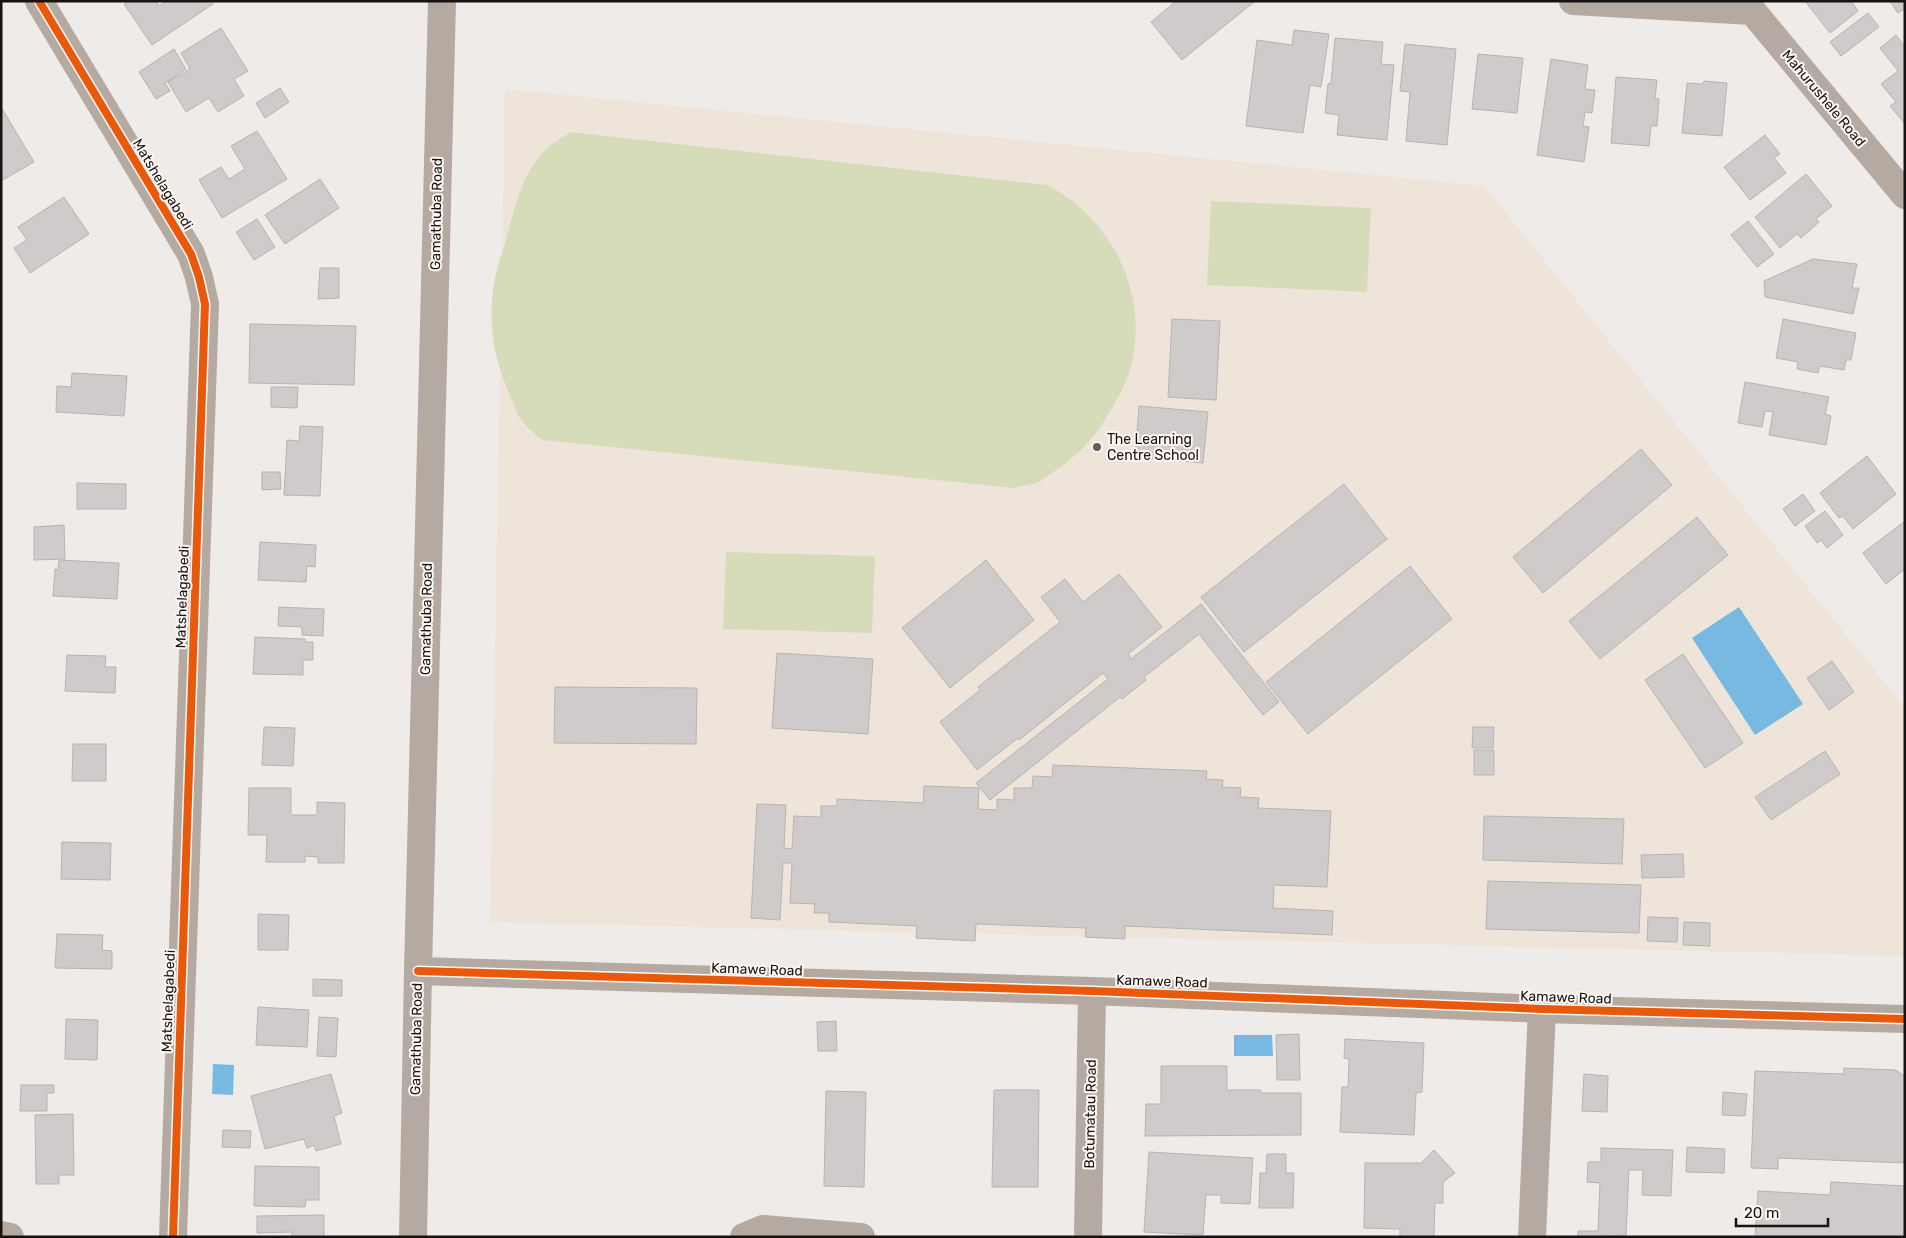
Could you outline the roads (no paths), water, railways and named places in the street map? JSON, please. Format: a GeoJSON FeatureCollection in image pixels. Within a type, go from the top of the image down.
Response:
{"type":"FeatureCollection","features":[{"type":"Feature","properties":{"kind":"street","name":"Matshelagabedi"},"geometry":{"type":"LineString","coordinates":[[39,1],[191,254],[205,304],[173,1237]]}},
{"type":"Feature","properties":{"kind":"street","name":"Gamathuba Road"},"geometry":{"type":"LineString","coordinates":[[413,1237],[442,1]]}},
{"type":"Feature","properties":{"kind":"street"},"geometry":{"type":"LineString","coordinates":[[1573,1],[1748,6]]}},
{"type":"Feature","properties":{"kind":"street","name":"Mahurushele Road"},"geometry":{"type":"LineString","coordinates":[[1748,6],[1905,195]]}},
{"type":"Feature","properties":{"kind":"street","name":"Kamawe Road"},"geometry":{"type":"LineString","coordinates":[[418,971],[1092,991],[1542,1009],[1905,1019]]}},
{"type":"Feature","properties":{"kind":"street","name":"Botumatau Road"},"geometry":{"type":"LineString","coordinates":[[1088,1237],[1092,991]]}},
{"type":"Feature","properties":{"kind":"street"},"geometry":{"type":"LineString","coordinates":[[1532,1237],[1542,1009]]}},
{"type":"Feature","properties":{"kind":"street"},"geometry":{"type":"LineString","coordinates":[[744,1237],[763,1229],[861,1237]]}},
{"type":"Feature","properties":{"kind":"street"},"geometry":{"type":"LineString","coordinates":[[1,1235],[10,1237]]}},
{"type":"Feature","properties":{"kind":"water"},"geometry":{"type":"Polygon","coordinates":[[[1739,607],[1803,704],[1755,735],[1692,638],[1739,607]]]}},
{"type":"Feature","properties":{"kind":"water"},"geometry":{"type":"Polygon","coordinates":[[[1234,1035],[1272,1035],[1273,1056],[1234,1056],[1234,1035]]]}},
{"type":"Feature","properties":{"kind":"water"},"geometry":{"type":"Polygon","coordinates":[[[213,1064],[234,1065],[233,1095],[212,1094],[213,1064]]]}},
{"type":"Feature","properties":{"kind":"place","name":"The Learning Centre School"},"geometry":{"type":"Point","coordinates":[1097,447]}}]}
